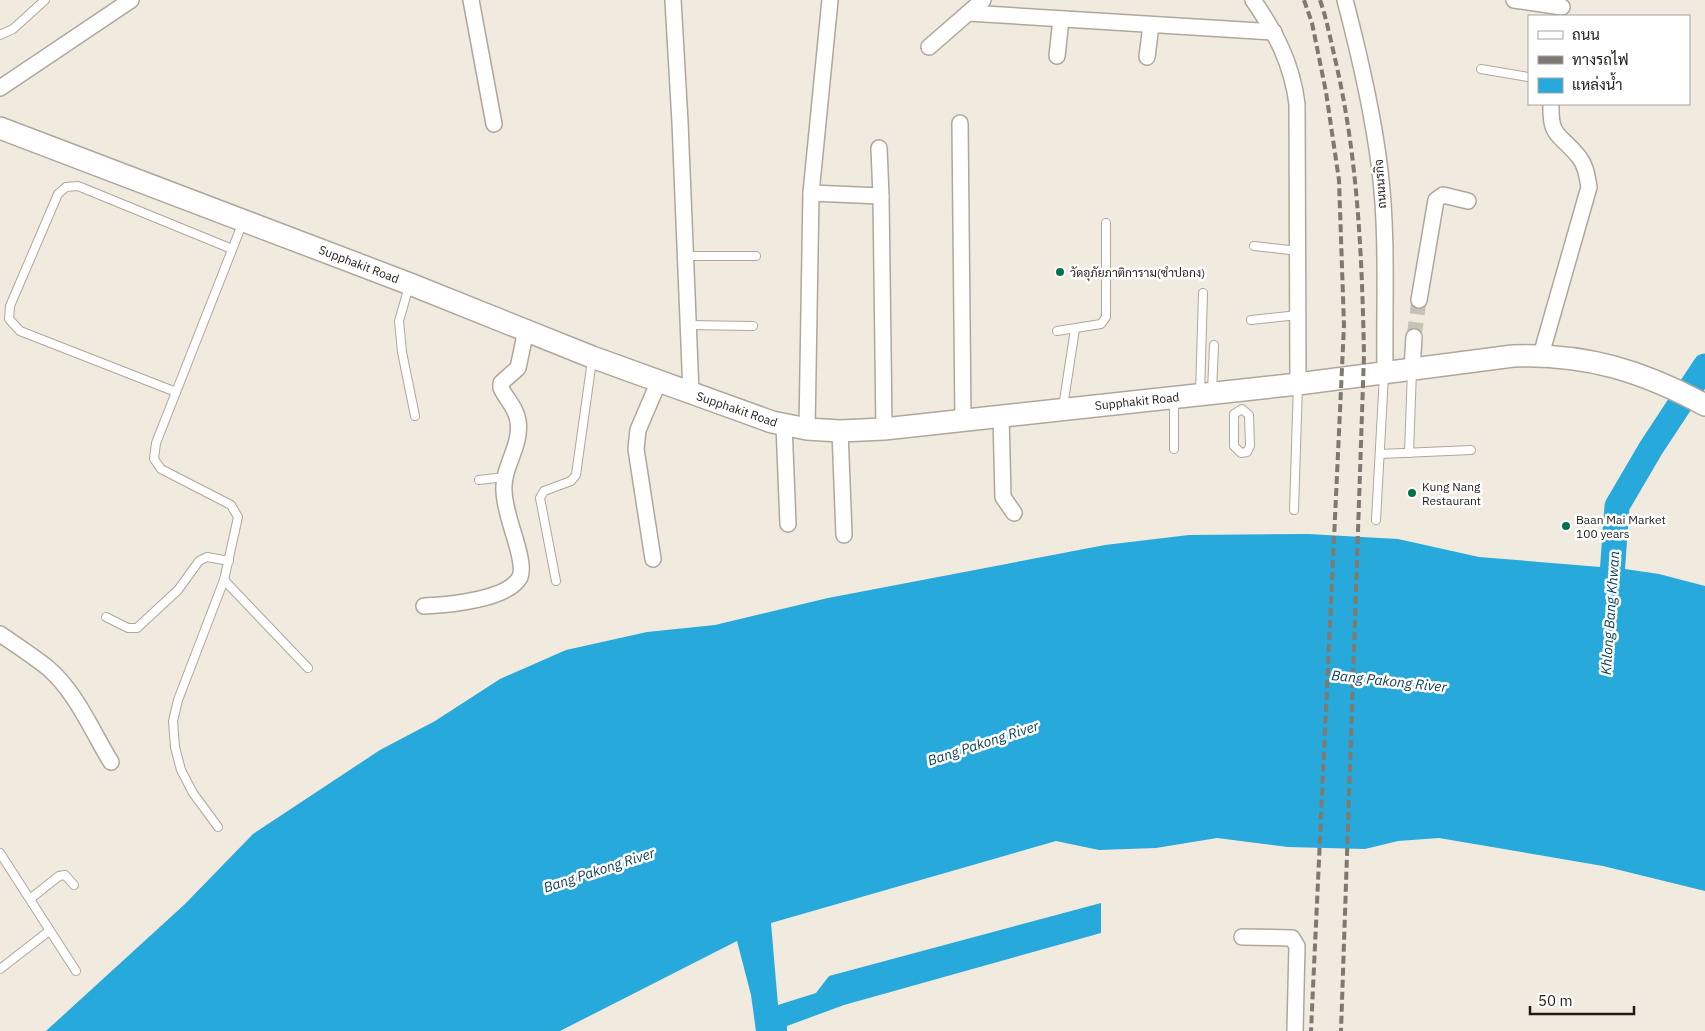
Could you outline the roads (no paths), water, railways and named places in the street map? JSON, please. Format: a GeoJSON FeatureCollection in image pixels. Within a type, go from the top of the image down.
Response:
{"type":"FeatureCollection","features":[{"type":"Feature","properties":{"kind":"main road","name":"Supphakit Road"},"geometry":{"type":"LineString","coordinates":[[0,128],[410,284],[592,357],[784,425],[807,429],[840,431],[884,429],[1002,416],[1065,394],[1174,397],[1206,394],[1243,400],[1298,384],[1513,356],[1541,355],[1584,359],[1636,372],[1671,387],[1705,405]]}},
{"type":"Feature","properties":{"kind":"street"},"geometry":{"type":"LineString","coordinates":[[0,88],[131,0]]}},
{"type":"Feature","properties":{"kind":"street"},"geometry":{"type":"LineString","coordinates":[[471,0],[494,124]]}},
{"type":"Feature","properties":{"kind":"street"},"geometry":{"type":"LineString","coordinates":[[673,0],[691,393]]}},
{"type":"Feature","properties":{"kind":"street"},"geometry":{"type":"LineString","coordinates":[[807,429],[811,193],[830,0]]}},
{"type":"Feature","properties":{"kind":"street"},"geometry":{"type":"LineString","coordinates":[[929,47],[983,0]]}},
{"type":"Feature","properties":{"kind":"street"},"geometry":{"type":"LineString","coordinates":[[1253,0],[1274,32],[1290,68],[1297,104],[1298,384]]}},
{"type":"Feature","properties":{"kind":"street","name":"ถนนนรกิจ"},"geometry":{"type":"LineString","coordinates":[[1345,0],[1368,86],[1380,173],[1384,246],[1385,373]]}},
{"type":"Feature","properties":{"kind":"street"},"geometry":{"type":"LineString","coordinates":[[1514,0],[1562,8]]}},
{"type":"Feature","properties":{"kind":"street"},"geometry":{"type":"LineString","coordinates":[[968,13],[1274,32]]}},
{"type":"Feature","properties":{"kind":"street"},"geometry":{"type":"LineString","coordinates":[[1057,56],[1061,19]]}},
{"type":"Feature","properties":{"kind":"street"},"geometry":{"type":"LineString","coordinates":[[1147,57],[1151,24]]}},
{"type":"Feature","properties":{"kind":"street"},"geometry":{"type":"LineString","coordinates":[[1541,355],[1589,187],[1586,170],[1579,157],[1559,139],[1550,123],[1551,105]]}},
{"type":"Feature","properties":{"kind":"street"},"geometry":{"type":"LineString","coordinates":[[960,123],[962,420]]}},
{"type":"Feature","properties":{"kind":"street"},"geometry":{"type":"LineString","coordinates":[[880,148],[884,429]]}},
{"type":"Feature","properties":{"kind":"street"},"geometry":{"type":"LineString","coordinates":[[811,193],[880,196]]}},
{"type":"Feature","properties":{"kind":"street"},"geometry":{"type":"LineString","coordinates":[[1419,300],[1436,200],[1443,195],[1468,201]]}},
{"type":"Feature","properties":{"kind":"street"},"geometry":{"type":"LineString","coordinates":[[424,606],[454,604],[489,596],[514,585],[521,576],[520,560],[504,493],[505,477],[517,439],[518,421],[511,402],[500,388],[501,383],[518,368],[526,330]]}},
{"type":"Feature","properties":{"kind":"street"},"geometry":{"type":"LineString","coordinates":[[1412,370],[1414,337]]}},
{"type":"Feature","properties":{"kind":"street"},"geometry":{"type":"LineString","coordinates":[[652,559],[636,448],[638,430],[659,381]]}},
{"type":"Feature","properties":{"kind":"street"},"geometry":{"type":"LineString","coordinates":[[1002,416],[1004,497],[1014,513]]}},
{"type":"Feature","properties":{"kind":"street"},"geometry":{"type":"LineString","coordinates":[[784,425],[788,524]]}},
{"type":"Feature","properties":{"kind":"street"},"geometry":{"type":"LineString","coordinates":[[840,431],[844,535]]}},
{"type":"Feature","properties":{"kind":"street"},"geometry":{"type":"LineString","coordinates":[[0,634],[48,668],[59,680],[70,694],[111,762]]}},
{"type":"Feature","properties":{"kind":"street"},"geometry":{"type":"LineString","coordinates":[[1242,937],[1292,938],[1297,946],[1295,1031]]}},
{"type":"Feature","properties":{"kind":"lane"},"geometry":{"type":"LineString","coordinates":[[0,35],[13,29],[45,0]]}},
{"type":"Feature","properties":{"kind":"lane"},"geometry":{"type":"LineString","coordinates":[[1481,69],[1528,77]]}},
{"type":"Feature","properties":{"kind":"lane"},"geometry":{"type":"LineString","coordinates":[[176,392],[20,330],[9,319],[10,306],[58,194],[66,186],[78,186],[232,249]]}},
{"type":"Feature","properties":{"kind":"lane"},"geometry":{"type":"LineString","coordinates":[[218,827],[193,793],[181,770],[175,747],[173,721],[178,700],[224,580],[238,517],[231,506],[161,469],[154,458],[156,443],[244,220]]}},
{"type":"Feature","properties":{"kind":"lane"},"geometry":{"type":"LineString","coordinates":[[1057,331],[1101,324],[1106,318],[1106,223]]}},
{"type":"Feature","properties":{"kind":"lane"},"geometry":{"type":"LineString","coordinates":[[1254,246],[1298,251]]}},
{"type":"Feature","properties":{"kind":"lane"},"geometry":{"type":"LineString","coordinates":[[684,256],[756,256]]}},
{"type":"Feature","properties":{"kind":"lane"},"geometry":{"type":"LineString","coordinates":[[410,284],[399,321],[415,416]]}},
{"type":"Feature","properties":{"kind":"lane"},"geometry":{"type":"LineString","coordinates":[[1204,293],[1206,394]]}},
{"type":"Feature","properties":{"kind":"lane"},"geometry":{"type":"LineString","coordinates":[[1251,320],[1298,315]]}},
{"type":"Feature","properties":{"kind":"lane"},"geometry":{"type":"LineString","coordinates":[[688,325],[753,326]]}},
{"type":"Feature","properties":{"kind":"lane"},"geometry":{"type":"LineString","coordinates":[[1065,394],[1075,329]]}},
{"type":"Feature","properties":{"kind":"lane"},"geometry":{"type":"LineString","coordinates":[[1206,394],[1214,344]]}},
{"type":"Feature","properties":{"kind":"lane"},"geometry":{"type":"LineString","coordinates":[[556,581],[540,498],[544,491],[571,481],[576,474],[592,357]]}},
{"type":"Feature","properties":{"kind":"lane"},"geometry":{"type":"LineString","coordinates":[[1409,453],[1412,370]]}},
{"type":"Feature","properties":{"kind":"lane"},"geometry":{"type":"LineString","coordinates":[[1376,520],[1385,373]]}},
{"type":"Feature","properties":{"kind":"lane"},"geometry":{"type":"LineString","coordinates":[[1294,510],[1298,384]]}},
{"type":"Feature","properties":{"kind":"lane"},"geometry":{"type":"LineString","coordinates":[[1174,397],[1174,449]]}},
{"type":"Feature","properties":{"kind":"lane"},"geometry":{"type":"LineString","coordinates":[[1243,400],[1250,415],[1250,446],[1247,452],[1241,453],[1234,446],[1234,414],[1243,400]]}},
{"type":"Feature","properties":{"kind":"lane"},"geometry":{"type":"LineString","coordinates":[[1380,454],[1471,450]]}},
{"type":"Feature","properties":{"kind":"lane"},"geometry":{"type":"LineString","coordinates":[[479,480],[505,477]]}},
{"type":"Feature","properties":{"kind":"lane"},"geometry":{"type":"LineString","coordinates":[[106,617],[128,628],[137,628],[178,590],[199,561],[207,557],[229,561]]}},
{"type":"Feature","properties":{"kind":"lane"},"geometry":{"type":"LineString","coordinates":[[224,580],[308,668]]}},
{"type":"Feature","properties":{"kind":"lane"},"geometry":{"type":"LineString","coordinates":[[0,853],[76,971]]}},
{"type":"Feature","properties":{"kind":"lane"},"geometry":{"type":"LineString","coordinates":[[30,900],[59,876],[65,875],[74,884]]}},
{"type":"Feature","properties":{"kind":"lane"},"geometry":{"type":"LineString","coordinates":[[0,969],[49,930]]}},
{"type":"Feature","properties":{"kind":"water","name":"Bang Pakong River"},"geometry":{"type":"Polygon","coordinates":[[[1308,534],[1398,539],[1479,557],[1625,569],[1659,574],[1705,586],[1705,891],[1603,866],[1439,838],[1398,841],[1365,849],[1288,847],[1217,838],[1156,848],[1099,850],[1056,841],[771,923],[778,1005],[816,993],[829,976],[1101,903],[1101,933],[844,1005],[787,1026],[787,1031],[756,1031],[751,995],[737,941],[560,1031],[46,1031],[185,904],[253,834],[380,750],[435,721],[500,679],[566,650],[647,632],[715,625],[828,598],[1105,545],[1189,535],[1308,534]]]}},
{"type":"Feature","properties":{"kind":"waterway","name":"Khlong Bang Khwan"},"geometry":{"type":"LineString","coordinates":[[1610,603],[1617,506],[1651,448],[1705,366]]}},
{"type":"Feature","properties":{"kind":"tunnel"},"geometry":{"type":"LineString","coordinates":[[1414,337],[1419,300]]}},
{"type":"Feature","properties":{"kind":"railway"},"geometry":{"type":"LineString","coordinates":[[1304,0],[1312,23],[1326,92],[1339,180],[1344,325],[1311,1031]]}},
{"type":"Feature","properties":{"kind":"railway"},"geometry":{"type":"LineString","coordinates":[[1320,0],[1329,31],[1343,99],[1354,172],[1358,208],[1364,355],[1341,1031]]}},
{"type":"Feature","properties":{"kind":"place","name":"วัดอุภัยภาติการาม(ซำปอกง)"},"geometry":{"type":"Point","coordinates":[1060,272]}},
{"type":"Feature","properties":{"kind":"place","name":"Kung Nang Restaurant"},"geometry":{"type":"Point","coordinates":[1412,493]}},
{"type":"Feature","properties":{"kind":"place","name":"Baan Mai Market 100 years"},"geometry":{"type":"Point","coordinates":[1566,526]}}]}
